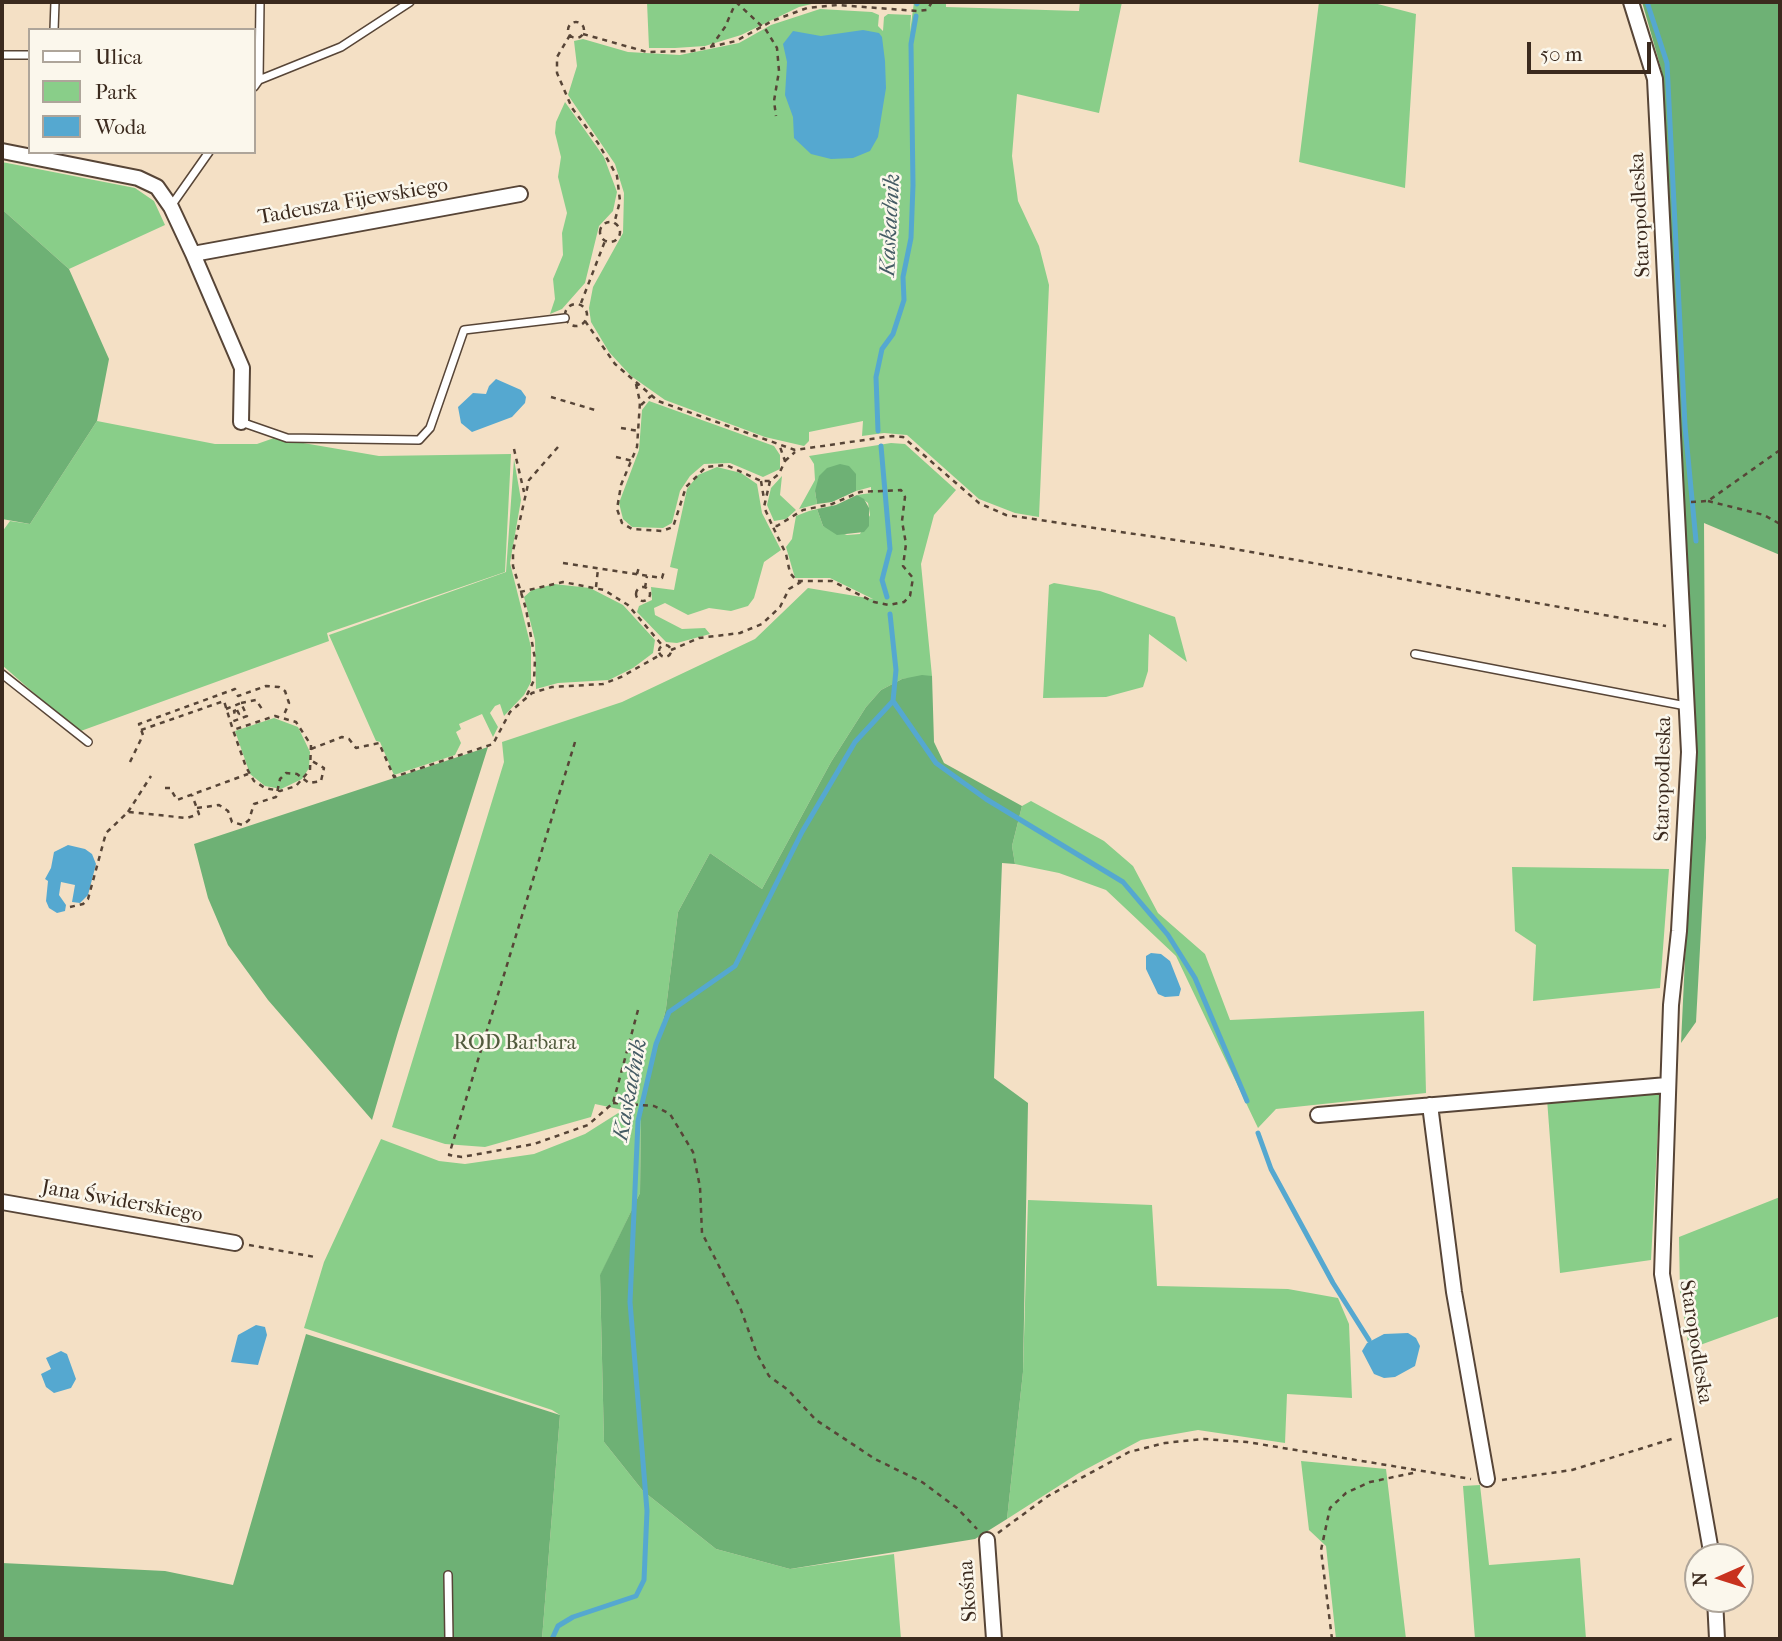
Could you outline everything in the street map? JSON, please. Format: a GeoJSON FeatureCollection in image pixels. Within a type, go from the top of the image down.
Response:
{"type":"FeatureCollection","features":[{"type":"Feature","properties":{"kind":"street","name":"Staropodleska"},"geometry":{"type":"LineString","coordinates":[[1631,2],[1655,79],[1687,706],[1688,777],[1667,1085],[1662,1274],[1688,1433],[1710,1543]]}},
{"type":"Feature","properties":{"kind":"street"},"geometry":{"type":"LineString","coordinates":[[2,151],[28,154]]}},
{"type":"Feature","properties":{"kind":"street"},"geometry":{"type":"LineString","coordinates":[[31,154],[50,156],[138,178],[157,187],[171,207],[242,368],[241,422]]}},
{"type":"Feature","properties":{"kind":"street","name":"Tadeusza Fijewskiego"},"geometry":{"type":"LineString","coordinates":[[193,254],[520,194]]}},
{"type":"Feature","properties":{"kind":"street"},"geometry":{"type":"LineString","coordinates":[[1318,1115],[1667,1085]]}},
{"type":"Feature","properties":{"kind":"street"},"geometry":{"type":"LineString","coordinates":[[1430,1105],[1454,1293],[1487,1479]]}},
{"type":"Feature","properties":{"kind":"street","name":"Jana Świderskiego"},"geometry":{"type":"LineString","coordinates":[[2,1202],[235,1243]]}},
{"type":"Feature","properties":{"kind":"street","name":"Skośna"},"geometry":{"type":"LineString","coordinates":[[987,1540],[994,1639]]}},
{"type":"Feature","properties":{"kind":"street"},"geometry":{"type":"LineString","coordinates":[[1716,1613],[1717,1639]]}},
{"type":"Feature","properties":{"kind":"lane"},"geometry":{"type":"LineString","coordinates":[[54,28],[55,2]]}},
{"type":"Feature","properties":{"kind":"lane"},"geometry":{"type":"LineString","coordinates":[[259,80],[260,2]]}},
{"type":"Feature","properties":{"kind":"lane"},"geometry":{"type":"LineString","coordinates":[[256,84],[259,80],[341,47],[410,2]]}},
{"type":"Feature","properties":{"kind":"lane"},"geometry":{"type":"LineString","coordinates":[[2,55],[28,55]]}},
{"type":"Feature","properties":{"kind":"lane"},"geometry":{"type":"LineString","coordinates":[[171,207],[208,154]]}},
{"type":"Feature","properties":{"kind":"lane"},"geometry":{"type":"LineString","coordinates":[[241,422],[287,438],[419,440],[430,428],[464,330],[565,318]]}},
{"type":"Feature","properties":{"kind":"lane"},"geometry":{"type":"LineString","coordinates":[[1415,654],[1687,706]]}},
{"type":"Feature","properties":{"kind":"lane"},"geometry":{"type":"LineString","coordinates":[[2,674],[88,742]]}},
{"type":"Feature","properties":{"kind":"lane"},"geometry":{"type":"LineString","coordinates":[[448,1576],[449,1639]]}},
{"type":"Feature","properties":{"kind":"path"},"geometry":{"type":"LineString","coordinates":[[711,47],[725,27],[736,2],[771,36],[778,53],[776,116]]}},
{"type":"Feature","properties":{"kind":"path"},"geometry":{"type":"LineString","coordinates":[[583,34],[647,52],[692,51],[736,41],[807,8],[838,5],[917,11],[927,10],[932,2]]}},
{"type":"Feature","properties":{"kind":"path"},"geometry":{"type":"LineString","coordinates":[[583,34],[582,25],[575,22],[569,27],[570,35],[557,57],[557,73],[572,108],[598,143],[617,176],[620,201],[614,224]]}},
{"type":"Feature","properties":{"kind":"path"},"geometry":{"type":"LineString","coordinates":[[570,35],[578,38],[583,34]]}},
{"type":"Feature","properties":{"kind":"path"},"geometry":{"type":"LineString","coordinates":[[605,241],[600,236],[602,226],[614,224]]}},
{"type":"Feature","properties":{"kind":"path"},"geometry":{"type":"LineString","coordinates":[[605,241],[617,239],[619,229],[614,224]]}},
{"type":"Feature","properties":{"kind":"path"},"geometry":{"type":"LineString","coordinates":[[580,304],[605,241]]}},
{"type":"Feature","properties":{"kind":"path"},"geometry":{"type":"LineString","coordinates":[[585,321],[602,348],[636,384],[678,410],[798,450],[892,436],[911,442],[979,503],[1006,514],[1264,553],[1683,629]]}},
{"type":"Feature","properties":{"kind":"path"},"geometry":{"type":"LineString","coordinates":[[636,384],[639,431],[634,461],[621,485],[617,509],[622,523],[636,530],[662,531],[673,527],[686,487],[706,467],[731,467],[761,481],[770,481]]}},
{"type":"Feature","properties":{"kind":"path"},"geometry":{"type":"LineString","coordinates":[[639,408],[646,398],[652,396]]}},
{"type":"Feature","properties":{"kind":"path"},"geometry":{"type":"LineString","coordinates":[[551,397],[595,410]]}},
{"type":"Feature","properties":{"kind":"path"},"geometry":{"type":"LineString","coordinates":[[621,428],[639,431]]}},
{"type":"Feature","properties":{"kind":"path"},"geometry":{"type":"LineString","coordinates":[[779,444],[785,461]]}},
{"type":"Feature","properties":{"kind":"path"},"geometry":{"type":"LineString","coordinates":[[526,698],[534,680],[535,659],[513,566],[513,551],[524,495],[533,473],[553,456],[558,447]]}},
{"type":"Feature","properties":{"kind":"path"},"geometry":{"type":"LineString","coordinates":[[514,449],[524,495]]}},
{"type":"Feature","properties":{"kind":"path"},"geometry":{"type":"LineString","coordinates":[[764,500],[770,481],[779,474],[785,461],[798,450]]}},
{"type":"Feature","properties":{"kind":"path"},"geometry":{"type":"LineString","coordinates":[[1707,501],[1780,450]]}},
{"type":"Feature","properties":{"kind":"path"},"geometry":{"type":"LineString","coordinates":[[616,457],[634,461]]}},
{"type":"Feature","properties":{"kind":"path"},"geometry":{"type":"LineString","coordinates":[[311,749],[342,737],[349,739],[356,748],[379,743],[394,777],[493,744],[510,712],[526,698],[551,688],[612,681],[699,638],[740,633],[762,624],[780,607],[789,589],[790,573],[786,554],[765,514],[761,481]]}},
{"type":"Feature","properties":{"kind":"path"},"geometry":{"type":"LineString","coordinates":[[772,525],[781,525],[803,510],[875,490],[898,488],[905,497],[902,520],[906,544],[902,566],[913,578],[908,599],[897,605],[885,604],[832,581],[801,582],[789,589]]}},
{"type":"Feature","properties":{"kind":"path"},"geometry":{"type":"LineString","coordinates":[[1677,503],[1707,501],[1765,516],[1780,524]]}},
{"type":"Feature","properties":{"kind":"path"},"geometry":{"type":"LineString","coordinates":[[778,537],[781,525]]}},
{"type":"Feature","properties":{"kind":"path"},"geometry":{"type":"LineString","coordinates":[[563,563],[662,578],[664,571]]}},
{"type":"Feature","properties":{"kind":"path"},"geometry":{"type":"LineString","coordinates":[[638,574],[639,567]]}},
{"type":"Feature","properties":{"kind":"path"},"geometry":{"type":"LineString","coordinates":[[596,587],[598,568]]}},
{"type":"Feature","properties":{"kind":"path"},"geometry":{"type":"LineString","coordinates":[[790,573],[801,582]]}},
{"type":"Feature","properties":{"kind":"path"},"geometry":{"type":"LineString","coordinates":[[645,588],[636,593],[639,599],[644,601],[650,596],[645,588],[647,576]]}},
{"type":"Feature","properties":{"kind":"path"},"geometry":{"type":"LineString","coordinates":[[520,592],[556,582],[575,582],[596,587],[617,596],[662,645],[671,650]]}},
{"type":"Feature","properties":{"kind":"path"},"geometry":{"type":"LineString","coordinates":[[630,608],[639,599]]}},
{"type":"Feature","properties":{"kind":"path"},"geometry":{"type":"LineString","coordinates":[[660,655],[662,645]]}},
{"type":"Feature","properties":{"kind":"path"},"geometry":{"type":"LineString","coordinates":[[130,762],[143,735],[139,724],[235,689],[238,696],[273,685],[282,689],[288,699],[283,717]]}},
{"type":"Feature","properties":{"kind":"path"},"geometry":{"type":"LineString","coordinates":[[226,709],[256,700],[264,712]]}},
{"type":"Feature","properties":{"kind":"path"},"geometry":{"type":"LineString","coordinates":[[141,730],[224,701],[230,722],[249,774],[260,786],[278,791],[296,786],[304,779],[312,761],[311,749],[301,726],[283,717],[269,717],[233,730]]}},
{"type":"Feature","properties":{"kind":"path"},"geometry":{"type":"LineString","coordinates":[[228,716],[247,716],[242,703]]}},
{"type":"Feature","properties":{"kind":"path"},"geometry":{"type":"LineString","coordinates":[[234,706],[236,714]]}},
{"type":"Feature","properties":{"kind":"path"},"geometry":{"type":"LineString","coordinates":[[230,722],[236,714]]}},
{"type":"Feature","properties":{"kind":"path"},"geometry":{"type":"LineString","coordinates":[[575,742],[449,1155],[461,1157],[534,1144],[588,1125],[612,1103],[638,1010]]}},
{"type":"Feature","properties":{"kind":"path"},"geometry":{"type":"LineString","coordinates":[[197,808],[219,805],[228,811],[232,822],[243,825],[249,820],[254,804],[274,799],[280,779],[286,773],[295,773],[315,783],[324,775],[323,766],[312,761]]}},
{"type":"Feature","properties":{"kind":"path"},"geometry":{"type":"LineString","coordinates":[[165,788],[170,788],[177,800],[249,774]]}},
{"type":"Feature","properties":{"kind":"path"},"geometry":{"type":"LineString","coordinates":[[70,906],[83,904],[88,899],[106,833],[128,811],[151,776]]}},
{"type":"Feature","properties":{"kind":"path"},"geometry":{"type":"LineString","coordinates":[[128,811],[187,818],[199,814],[192,795]]}},
{"type":"Feature","properties":{"kind":"path"},"geometry":{"type":"LineString","coordinates":[[612,1103],[628,1102],[654,1106],[670,1114],[693,1152],[700,1187],[702,1233],[740,1307],[757,1354],[769,1376],[788,1390],[816,1420],[875,1459],[922,1482],[957,1508],[987,1540],[1048,1496],[1129,1452],[1165,1443],[1203,1439],[1247,1442],[1422,1472],[1508,1480],[1572,1470],[1688,1433]]}},
{"type":"Feature","properties":{"kind":"path"},"geometry":{"type":"LineString","coordinates":[[235,1243],[315,1257]]}},
{"type":"Feature","properties":{"kind":"path"},"geometry":{"type":"LineString","coordinates":[[1332,1639],[1321,1550],[1330,1508],[1346,1493],[1370,1482],[1422,1472]]}},
{"type":"Feature","properties":{"kind":"green space"},"geometry":{"type":"Polygon","coordinates":[[[647,2],[876,2],[816,3],[799,7],[741,35],[705,46],[649,48],[647,2]]]}},
{"type":"Feature","properties":{"kind":"green space"},"geometry":{"type":"Polygon","coordinates":[[[914,2],[946,2],[946,7],[1079,11],[1080,2],[1122,2],[1099,113],[1017,94],[1012,156],[1018,201],[1039,246],[1049,285],[1039,517],[1015,513],[979,499],[907,435],[884,433],[862,436],[863,421],[809,432],[809,441],[804,446],[765,437],[665,400],[631,376],[609,352],[591,322],[589,308],[593,287],[623,233],[624,193],[615,164],[568,95],[577,66],[574,41],[583,39],[628,52],[680,55],[739,43],[771,25],[820,9],[872,12],[879,15],[878,26],[883,31],[884,17],[888,14],[911,15],[910,32],[914,2]]]}},
{"type":"Feature","properties":{"kind":"green space"},"geometry":{"type":"Polygon","coordinates":[[[1319,2],[1370,2],[1416,14],[1405,188],[1299,162],[1319,2]]]}},
{"type":"Feature","properties":{"kind":"green space"},"geometry":{"type":"Polygon","coordinates":[[[1642,2],[1780,2],[1780,555],[1704,523],[1706,838],[1696,1022],[1681,1043],[1695,747],[1662,72],[1642,2]]]}},
{"type":"Feature","properties":{"kind":"green space"},"geometry":{"type":"Polygon","coordinates":[[[565,102],[604,157],[617,192],[613,211],[599,226],[585,283],[562,309],[550,314],[555,299],[553,279],[563,255],[562,233],[567,213],[558,177],[561,157],[555,133],[556,122],[565,102]]]}},
{"type":"Feature","properties":{"kind":"green space"},"geometry":{"type":"Polygon","coordinates":[[[2,162],[135,188],[154,201],[165,225],[69,269],[2,212],[2,162]]]}},
{"type":"Feature","properties":{"kind":"green space"},"geometry":{"type":"Polygon","coordinates":[[[2,212],[69,269],[109,359],[97,421],[30,524],[2,519],[2,212]]]}},
{"type":"Feature","properties":{"kind":"green space"},"geometry":{"type":"Polygon","coordinates":[[[649,401],[774,446],[780,455],[780,469],[763,477],[730,463],[704,464],[690,476],[680,491],[672,523],[663,528],[632,527],[623,519],[619,503],[639,450],[642,410],[649,401]]]}},
{"type":"Feature","properties":{"kind":"green space"},"geometry":{"type":"Polygon","coordinates":[[[97,421],[215,444],[257,444],[274,438],[379,456],[511,454],[505,572],[327,633],[329,641],[78,732],[2,665],[2,532],[10,521],[30,524],[97,421]]]}},
{"type":"Feature","properties":{"kind":"green space","name":"ROD Barbara"},"geometry":{"type":"Polygon","coordinates":[[[891,443],[905,444],[956,490],[934,515],[921,564],[932,676],[902,679],[881,690],[866,707],[831,762],[762,889],[710,853],[678,912],[666,1008],[641,1115],[640,1193],[600,1276],[604,1442],[643,1491],[716,1549],[790,1569],[894,1554],[901,1639],[542,1639],[560,1415],[552,1410],[304,1328],[324,1262],[381,1139],[439,1161],[465,1164],[534,1154],[585,1134],[623,1110],[595,1104],[591,1117],[485,1147],[445,1144],[392,1127],[504,762],[502,742],[622,702],[755,639],[808,588],[873,599],[830,578],[795,578],[786,547],[792,539],[796,516],[809,511],[817,509],[823,526],[847,535],[860,534],[870,515],[868,503],[857,495],[871,493],[871,487],[856,491],[856,474],[815,491],[817,504],[799,509],[815,480],[814,464],[809,456],[891,443]]]}},
{"type":"Feature","properties":{"kind":"green space"},"geometry":{"type":"Polygon","coordinates":[[[514,459],[521,500],[510,563],[531,647],[531,682],[524,695],[504,716],[500,704],[490,713],[498,727],[493,737],[482,714],[459,724],[461,729],[456,732],[461,743],[455,755],[394,775],[329,635],[506,572],[514,459]]]}},
{"type":"Feature","properties":{"kind":"green space"},"geometry":{"type":"Polygon","coordinates":[[[840,464],[849,466],[856,474],[856,491],[832,502],[817,504],[815,491],[819,476],[827,468],[840,464]]]}},
{"type":"Feature","properties":{"kind":"green space"},"geometry":{"type":"Polygon","coordinates":[[[717,467],[741,473],[757,484],[762,513],[781,550],[764,562],[754,598],[748,606],[731,611],[709,608],[688,615],[665,603],[654,608],[655,615],[682,629],[705,628],[710,634],[677,643],[666,642],[637,612],[639,606],[652,600],[651,587],[674,590],[678,569],[670,567],[687,489],[698,475],[717,467]]]}},
{"type":"Feature","properties":{"kind":"green space"},"geometry":{"type":"Polygon","coordinates":[[[782,476],[780,495],[796,510],[786,519],[774,521],[767,505],[771,488],[782,476]]]}},
{"type":"Feature","properties":{"kind":"green space"},"geometry":{"type":"Polygon","coordinates":[[[857,495],[864,499],[869,508],[869,526],[864,532],[837,535],[823,526],[817,509],[836,505],[857,495]]]}},
{"type":"Feature","properties":{"kind":"green space"},"geometry":{"type":"Polygon","coordinates":[[[1054,583],[1100,591],[1175,617],[1187,662],[1149,634],[1148,671],[1143,687],[1106,697],[1043,698],[1049,585],[1054,583]]]}},
{"type":"Feature","properties":{"kind":"green space"},"geometry":{"type":"Polygon","coordinates":[[[554,584],[590,588],[623,605],[655,640],[653,653],[633,668],[609,680],[558,683],[536,689],[535,640],[524,597],[532,590],[554,584]]]}},
{"type":"Feature","properties":{"kind":"green space"},"geometry":{"type":"Polygon","coordinates":[[[932,676],[934,742],[944,763],[1022,806],[1012,846],[1015,864],[1002,863],[994,1078],[1028,1103],[1023,1372],[1007,1519],[975,1539],[790,1569],[716,1549],[643,1491],[604,1442],[600,1275],[640,1193],[641,1115],[666,1008],[678,912],[710,853],[762,889],[831,762],[866,707],[881,690],[902,679],[932,676]]]}},
{"type":"Feature","properties":{"kind":"green space"},"geometry":{"type":"Polygon","coordinates":[[[274,718],[298,727],[310,752],[309,768],[302,779],[281,789],[265,786],[250,774],[235,731],[274,718]]]}},
{"type":"Feature","properties":{"kind":"green space"},"geometry":{"type":"Polygon","coordinates":[[[488,747],[372,1120],[268,1000],[228,945],[208,898],[194,844],[488,747]]]}},
{"type":"Feature","properties":{"kind":"green space"},"geometry":{"type":"Polygon","coordinates":[[[1031,801],[1104,841],[1133,866],[1158,913],[1205,954],[1230,1020],[1424,1011],[1426,1093],[1276,1109],[1258,1128],[1176,956],[1106,890],[1059,873],[1015,864],[1012,846],[1022,806],[1031,801]]]}},
{"type":"Feature","properties":{"kind":"green space"},"geometry":{"type":"Polygon","coordinates":[[[1512,867],[1669,869],[1660,988],[1533,1001],[1536,945],[1515,931],[1512,867]]]}},
{"type":"Feature","properties":{"kind":"green space"},"geometry":{"type":"Polygon","coordinates":[[[1660,1091],[1651,1260],[1560,1273],[1547,1099],[1660,1091]]]}},
{"type":"Feature","properties":{"kind":"green space"},"geometry":{"type":"Polygon","coordinates":[[[1780,1197],[1780,1316],[1689,1349],[1680,1292],[1679,1237],[1780,1197]]]}},
{"type":"Feature","properties":{"kind":"green space"},"geometry":{"type":"Polygon","coordinates":[[[1028,1200],[1152,1205],[1157,1286],[1288,1289],[1338,1298],[1349,1324],[1352,1398],[1287,1394],[1285,1443],[1198,1430],[1141,1440],[1079,1473],[1007,1519],[1023,1372],[1028,1200]]]}},
{"type":"Feature","properties":{"kind":"green space"},"geometry":{"type":"Polygon","coordinates":[[[306,1334],[560,1415],[542,1639],[2,1639],[2,1563],[165,1571],[233,1585],[306,1334]]]}},
{"type":"Feature","properties":{"kind":"green space"},"geometry":{"type":"Polygon","coordinates":[[[1301,1461],[1386,1469],[1406,1639],[1336,1639],[1326,1546],[1309,1530],[1301,1461]]]}},
{"type":"Feature","properties":{"kind":"green space"},"geometry":{"type":"Polygon","coordinates":[[[1480,1485],[1489,1565],[1580,1558],[1586,1639],[1475,1639],[1463,1486],[1480,1485]]]}},
{"type":"Feature","properties":{"kind":"water"},"geometry":{"type":"Polygon","coordinates":[[[863,30],[879,33],[882,37],[886,88],[878,137],[870,151],[853,158],[831,159],[811,154],[794,138],[793,117],[785,95],[787,62],[783,44],[793,31],[821,36],[863,30]]]}},
{"type":"Feature","properties":{"kind":"water"},"geometry":{"type":"Polygon","coordinates":[[[496,379],[521,390],[526,397],[525,403],[512,417],[472,432],[461,423],[458,407],[473,393],[486,394],[496,379]]]}},
{"type":"Feature","properties":{"kind":"water"},"geometry":{"type":"Polygon","coordinates":[[[68,845],[85,849],[92,854],[96,864],[88,895],[80,903],[72,902],[75,885],[61,882],[59,895],[66,905],[65,911],[57,913],[49,908],[46,901],[48,881],[45,879],[51,868],[54,852],[68,845]]]}},
{"type":"Feature","properties":{"kind":"water"},"geometry":{"type":"Polygon","coordinates":[[[1151,953],[1161,954],[1170,961],[1181,989],[1179,996],[1165,997],[1158,994],[1146,969],[1146,956],[1151,953]]]}},
{"type":"Feature","properties":{"kind":"water"},"geometry":{"type":"Polygon","coordinates":[[[256,1325],[265,1327],[267,1335],[258,1365],[231,1362],[238,1335],[256,1325]]]}},
{"type":"Feature","properties":{"kind":"water"},"geometry":{"type":"Polygon","coordinates":[[[1408,1333],[1416,1338],[1420,1346],[1415,1366],[1395,1377],[1384,1378],[1374,1374],[1362,1351],[1367,1343],[1384,1334],[1408,1333]]]}},
{"type":"Feature","properties":{"kind":"water"},"geometry":{"type":"Polygon","coordinates":[[[61,1351],[67,1354],[76,1379],[71,1388],[54,1393],[46,1387],[41,1374],[51,1369],[46,1358],[61,1351]]]}},
{"type":"Feature","properties":{"kind":"waterway"},"geometry":{"type":"LineString","coordinates":[[1647,2],[1667,63],[1685,426],[1696,541]]}},
{"type":"Feature","properties":{"kind":"waterway","name":"Kaskadnik"},"geometry":{"type":"LineString","coordinates":[[878,431],[876,377],[882,349],[893,334],[904,300],[903,277],[911,238],[911,44],[916,16]]}},
{"type":"Feature","properties":{"kind":"waterway","name":"Kaskadnik"},"geometry":{"type":"LineString","coordinates":[[881,446],[890,549],[882,580],[887,597]]}},
{"type":"Feature","properties":{"kind":"waterway","name":"Kaskadnik"},"geometry":{"type":"LineString","coordinates":[[552,1639],[558,1626],[573,1617],[636,1596],[644,1580],[647,1511],[630,1302],[638,1121],[656,1044],[669,1012],[735,966],[802,832],[855,742],[893,701],[896,670],[890,614]]}},
{"type":"Feature","properties":{"kind":"waterway"},"geometry":{"type":"LineString","coordinates":[[893,701],[936,763],[986,799],[1123,882],[1168,935],[1195,978],[1247,1101]]}},
{"type":"Feature","properties":{"kind":"waterway"},"geometry":{"type":"LineString","coordinates":[[1258,1133],[1271,1169],[1333,1283],[1369,1340]]}}]}
